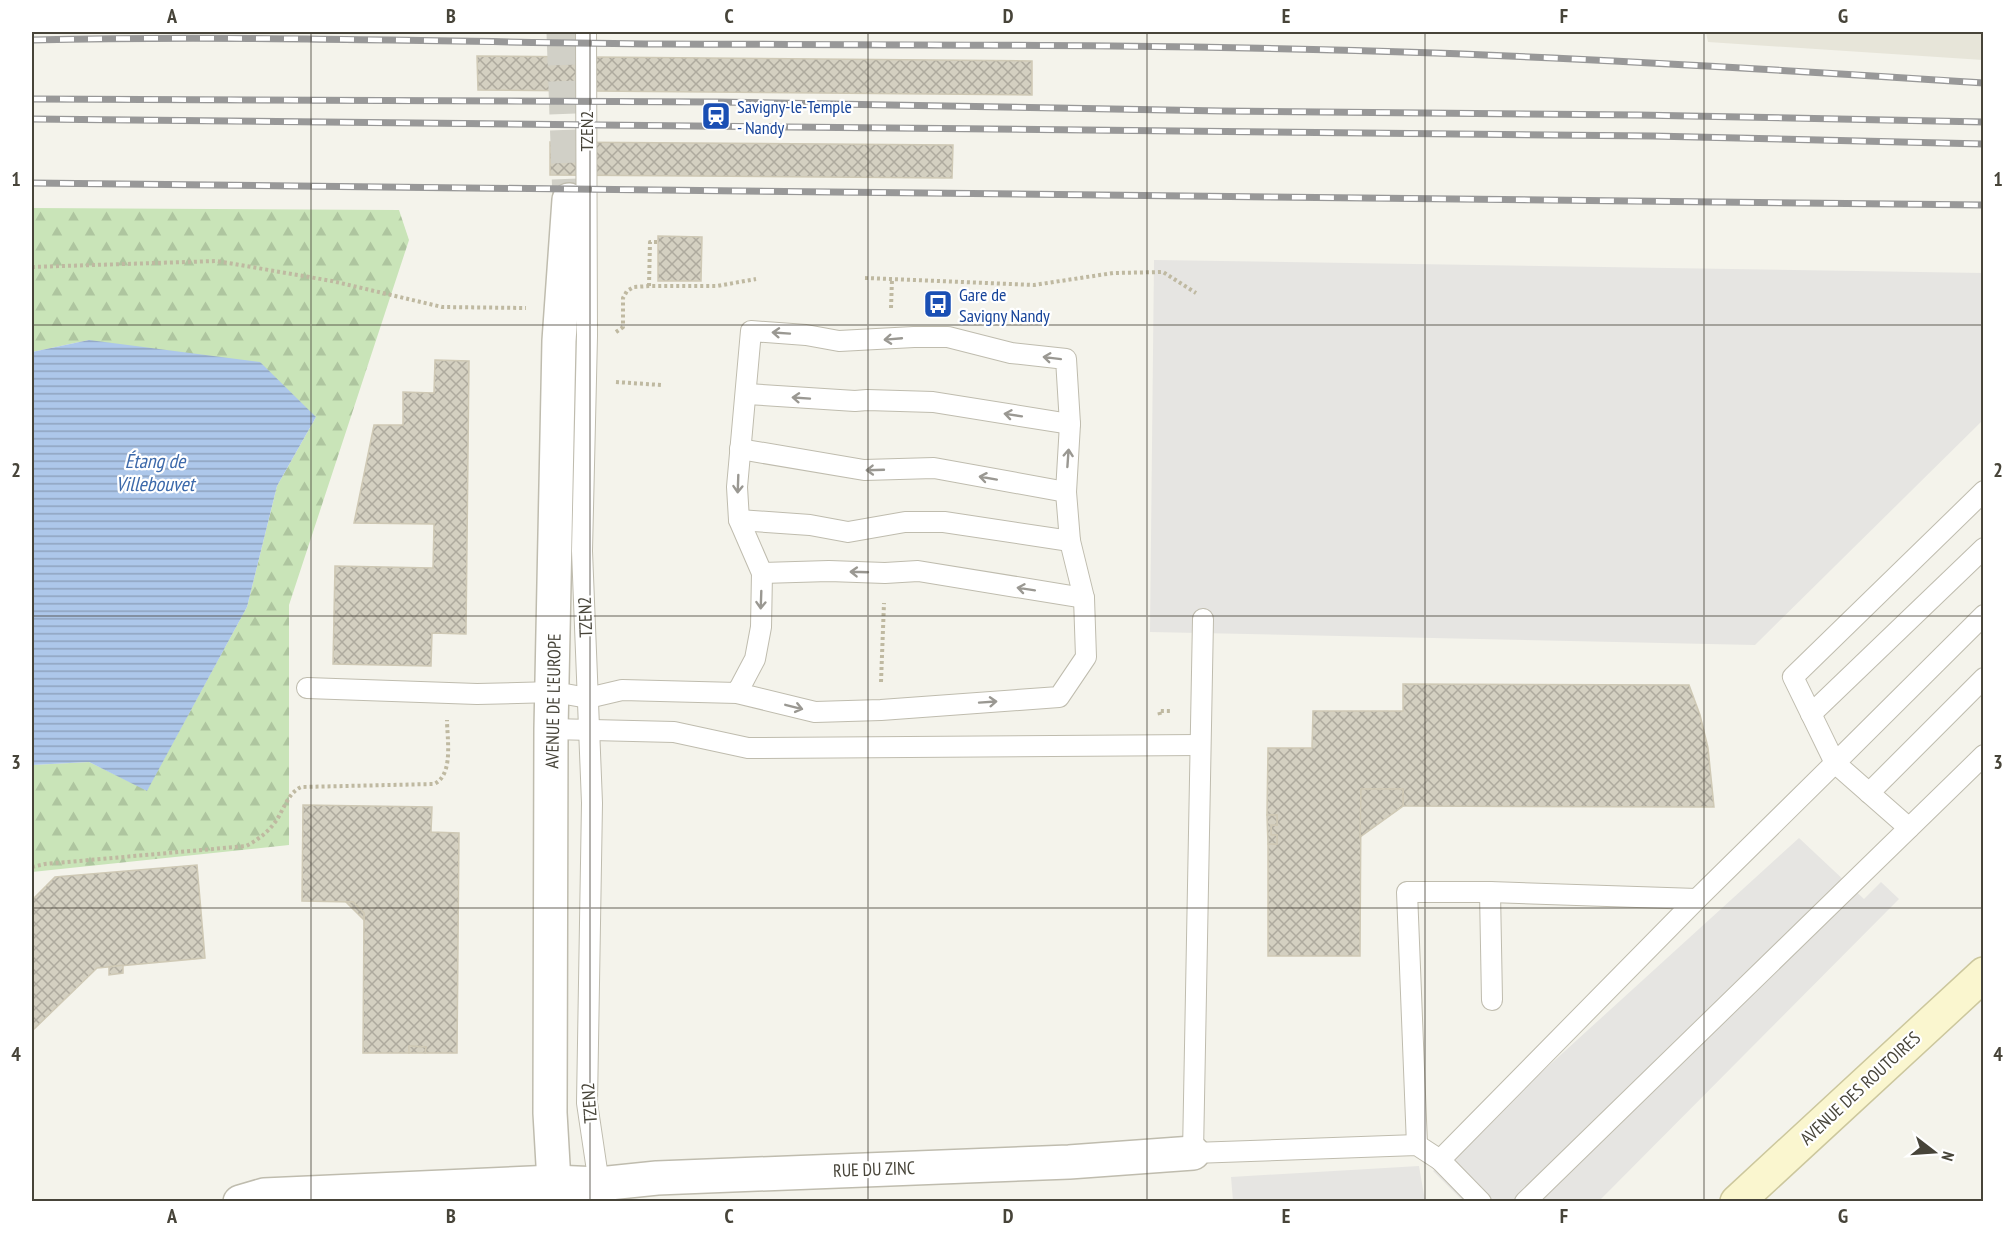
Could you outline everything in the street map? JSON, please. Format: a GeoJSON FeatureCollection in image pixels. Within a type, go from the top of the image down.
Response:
{"type":"FeatureCollection","features":[{"type":"Feature","properties":{"kind":"street","name":"AVENUE DE L'EUROPE"},"geometry":{"type":"LineString","coordinates":[[557,1192],[550,1113],[551,729],[554,692],[559,352],[569,200]]}},
{"type":"Feature","properties":{"kind":"street","name":"AVENUE DES ROUTOIRES"},"geometry":{"type":"LineString","coordinates":[[1737,1202],[1983,974]]}},
{"type":"Feature","properties":{"kind":"street","name":"RUE DU ZINC"},"geometry":{"type":"LineString","coordinates":[[240,1202],[264,1195],[602,1193],[657,1178],[1069,1162],[1193,1153]]}},
{"type":"Feature","properties":{"kind":"lane","name":"TZEN2"},"geometry":{"type":"LineString","coordinates":[[586,32],[587,336],[582,551],[592,802],[587,1103],[602,1193]]}},
{"type":"Feature","properties":{"kind":"lane"},"geometry":{"type":"LineString","coordinates":[[308,688],[477,694],[554,692],[588,698],[622,690],[737,693],[814,712],[881,710],[1059,697],[1086,657],[1084,598],[1070,542],[1066,492],[1070,424],[1066,359],[1011,353],[948,337],[839,342],[806,335],[751,331],[737,487],[739,520],[762,573],[760,627],[755,659],[737,693]]}},
{"type":"Feature","properties":{"kind":"lane"},"geometry":{"type":"LineString","coordinates":[[747,394],[855,401],[933,402],[1070,424]]}},
{"type":"Feature","properties":{"kind":"lane"},"geometry":{"type":"LineString","coordinates":[[740,448],[864,470],[934,468],[1066,492]]}},
{"type":"Feature","properties":{"kind":"lane"},"geometry":{"type":"LineString","coordinates":[[1909,828],[1835,763],[1793,677],[1983,491]]}},
{"type":"Feature","properties":{"kind":"lane"},"geometry":{"type":"LineString","coordinates":[[739,520],[810,525],[848,532],[905,522],[944,522],[1070,542]]}},
{"type":"Feature","properties":{"kind":"lane"},"geometry":{"type":"LineString","coordinates":[[1811,714],[1983,548]]}},
{"type":"Feature","properties":{"kind":"lane"},"geometry":{"type":"LineString","coordinates":[[762,573],[918,571],[1084,598]]}},
{"type":"Feature","properties":{"kind":"lane"},"geometry":{"type":"LineString","coordinates":[[1440,1160],[1696,899],[1983,615]]}},
{"type":"Feature","properties":{"kind":"lane"},"geometry":{"type":"LineString","coordinates":[[1203,619],[1193,1153],[1417,1145],[1440,1160],[1481,1202]]}},
{"type":"Feature","properties":{"kind":"lane"},"geometry":{"type":"LineString","coordinates":[[1869,793],[1983,678]]}},
{"type":"Feature","properties":{"kind":"lane"},"geometry":{"type":"LineString","coordinates":[[551,729],[674,732],[748,748],[1200,745]]}},
{"type":"Feature","properties":{"kind":"lane"},"geometry":{"type":"LineString","coordinates":[[1525,1202],[1983,755]]}},
{"type":"Feature","properties":{"kind":"lane"},"geometry":{"type":"LineString","coordinates":[[1417,1145],[1407,892],[1490,892],[1696,899]]}},
{"type":"Feature","properties":{"kind":"lane"},"geometry":{"type":"LineString","coordinates":[[1490,892],[1492,1000]]}},
{"type":"Feature","properties":{"kind":"path"},"geometry":{"type":"LineString","coordinates":[[649,286],[650,242],[658,242]]}},
{"type":"Feature","properties":{"kind":"path"},"geometry":{"type":"LineString","coordinates":[[32,267],[217,261],[333,281],[442,307],[540,307],[562,311]]}},
{"type":"Feature","properties":{"kind":"path"},"geometry":{"type":"LineString","coordinates":[[865,278],[1034,285],[1113,273],[1163,272],[1196,292]]}},
{"type":"Feature","properties":{"kind":"path"},"geometry":{"type":"LineString","coordinates":[[615,333],[623,327],[623,298],[627,291],[634,287],[678,283],[717,286],[756,279]]}},
{"type":"Feature","properties":{"kind":"path"},"geometry":{"type":"LineString","coordinates":[[891,313],[892,279]]}},
{"type":"Feature","properties":{"kind":"path"},"geometry":{"type":"LineString","coordinates":[[616,382],[661,385]]}},
{"type":"Feature","properties":{"kind":"path"},"geometry":{"type":"LineString","coordinates":[[881,683],[884,593]]}},
{"type":"Feature","properties":{"kind":"path"},"geometry":{"type":"LineString","coordinates":[[32,867],[246,846],[256,841],[275,822],[295,790],[310,785],[434,784],[443,777],[447,762],[447,692]]}},
{"type":"Feature","properties":{"kind":"shaded area"},"geometry":{"type":"Polygon","coordinates":[[[1706,32],[1983,32],[1983,60],[1708,42],[1706,32]]]}},
{"type":"Feature","properties":{"kind":"shaded area"},"geometry":{"type":"Polygon","coordinates":[[[1154,260],[1983,273],[1983,420],[1755,645],[1150,632],[1154,260]]]}},
{"type":"Feature","properties":{"kind":"shaded area"},"geometry":{"type":"Polygon","coordinates":[[[1799,838],[1864,899],[1881,882],[1899,899],[1599,1201],[1463,1201],[1433,1171],[1799,838]]]}},
{"type":"Feature","properties":{"kind":"shaded area"},"geometry":{"type":"Polygon","coordinates":[[[1419,1166],[1425,1201],[1233,1201],[1231,1177],[1419,1166]]]}},
{"type":"Feature","properties":{"kind":"green space"},"geometry":{"type":"Polygon","coordinates":[[[32,208],[399,210],[409,240],[289,605],[289,845],[32,872],[32,765],[89,762],[147,790],[247,607],[277,486],[316,417],[89,340],[32,352],[32,208]]]}},
{"type":"Feature","properties":{"kind":"water","name":"Étang de Villebouvet"},"geometry":{"type":"Polygon","coordinates":[[[89,340],[260,362],[316,417],[277,486],[247,607],[147,791],[89,762],[32,765],[32,352],[89,340]]]}},
{"type":"Feature","properties":{"kind":"building"},"geometry":{"type":"Polygon","coordinates":[[[477,56],[1032,61],[1032,95],[478,90],[477,56]]]}},
{"type":"Feature","properties":{"kind":"building"},"geometry":{"type":"Polygon","coordinates":[[[550,142],[953,145],[952,178],[550,175],[550,142]]]}},
{"type":"Feature","properties":{"kind":"building"},"geometry":{"type":"Polygon","coordinates":[[[658,236],[702,237],[701,281],[658,281],[658,236]]]}},
{"type":"Feature","properties":{"kind":"building"},"geometry":{"type":"Polygon","coordinates":[[[435,360],[469,361],[466,634],[432,633],[431,666],[333,664],[335,566],[433,568],[434,524],[354,523],[374,425],[403,425],[403,392],[434,393],[435,360]]]}},
{"type":"Feature","properties":{"kind":"building"},"geometry":{"type":"Polygon","coordinates":[[[1403,684],[1689,685],[1700,715],[1708,748],[1714,807],[1403,806],[1403,789],[1361,789],[1360,956],[1268,956],[1268,844],[1277,844],[1277,835],[1271,835],[1271,825],[1277,825],[1277,815],[1267,815],[1268,748],[1312,748],[1313,711],[1403,711],[1403,684]]]}},
{"type":"Feature","properties":{"kind":"building"},"geometry":{"type":"Polygon","coordinates":[[[1361,789],[1403,789],[1403,806],[1360,837],[1361,789]]]}},
{"type":"Feature","properties":{"kind":"building"},"geometry":{"type":"Polygon","coordinates":[[[303,805],[432,807],[431,832],[459,833],[457,1053],[425,1053],[426,1047],[409,1046],[409,1053],[363,1053],[364,913],[353,902],[302,901],[303,805]]]}},
{"type":"Feature","properties":{"kind":"building"},"geometry":{"type":"Polygon","coordinates":[[[1267,815],[1277,815],[1277,825],[1271,825],[1271,835],[1277,835],[1277,844],[1268,844],[1267,815]]]}},
{"type":"Feature","properties":{"kind":"building"},"geometry":{"type":"Polygon","coordinates":[[[197,865],[205,958],[97,968],[32,1031],[32,900],[55,877],[197,865]]]}},
{"type":"Feature","properties":{"kind":"building"},"geometry":{"type":"Polygon","coordinates":[[[346,902],[353,902],[364,913],[364,920],[346,902]]]}},
{"type":"Feature","properties":{"kind":"building"},"geometry":{"type":"Polygon","coordinates":[[[123,965],[123,973],[109,975],[109,967],[123,965]]]}},
{"type":"Feature","properties":{"kind":"building"},"geometry":{"type":"Polygon","coordinates":[[[409,1046],[426,1047],[425,1053],[409,1053],[409,1046]]]}},
{"type":"Feature","properties":{"kind":"tunnel"},"geometry":{"type":"LineString","coordinates":[[563,32],[569,200]]}},
{"type":"Feature","properties":{"kind":"railway"},"geometry":{"type":"LineString","coordinates":[[32,40],[267,39],[660,44],[1144,46],[1338,50],[1641,62],[1984,83]]}},
{"type":"Feature","properties":{"kind":"railway"},"geometry":{"type":"LineString","coordinates":[[32,99],[718,102],[1984,122]]}},
{"type":"Feature","properties":{"kind":"railway"},"geometry":{"type":"LineString","coordinates":[[32,119],[1653,136],[1984,144]]}},
{"type":"Feature","properties":{"kind":"railway"},"geometry":{"type":"LineString","coordinates":[[32,183],[1984,205]]}},
{"type":"Feature","properties":{"kind":"place","name":"Savigny-le-Temple - Nandy"},"geometry":{"type":"Point","coordinates":[716,116]}},
{"type":"Feature","properties":{"kind":"place","name":"Gare de Savigny Nandy"},"geometry":{"type":"Point","coordinates":[938,304]}}]}
